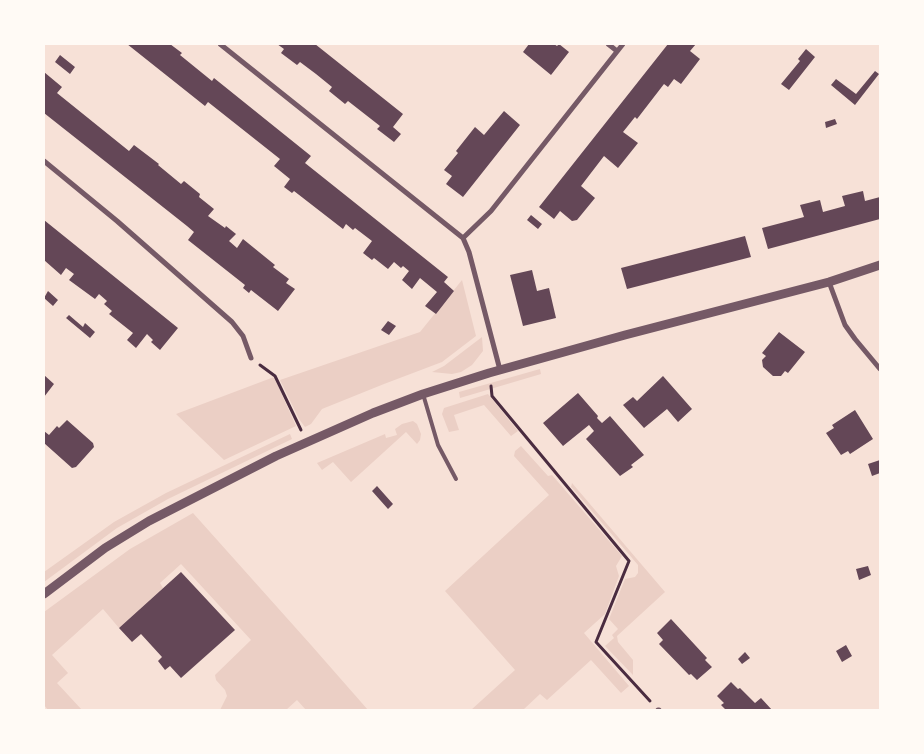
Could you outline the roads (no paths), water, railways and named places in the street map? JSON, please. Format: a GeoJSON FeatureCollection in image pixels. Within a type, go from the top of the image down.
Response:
{"type":"FeatureCollection","features":[{"type":"Feature","properties":{"kind":"street"},"geometry":{"type":"LineString","coordinates":[[220,44],[463,238],[469,252],[500,370]]}},
{"type":"Feature","properties":{"kind":"street"},"geometry":{"type":"LineString","coordinates":[[608,44],[617,51]]}},
{"type":"Feature","properties":{"kind":"street"},"geometry":{"type":"LineString","coordinates":[[463,238],[491,211],[623,44]]}},
{"type":"Feature","properties":{"kind":"street"},"geometry":{"type":"LineString","coordinates":[[44,161],[117,221],[232,322],[243,336],[251,358]]}},
{"type":"Feature","properties":{"kind":"street"},"geometry":{"type":"LineString","coordinates":[[44,594],[85,562],[127,534],[222,482],[373,413],[423,394],[489,373],[625,335],[829,282],[880,265]]}},
{"type":"Feature","properties":{"kind":"street"},"geometry":{"type":"LineString","coordinates":[[829,282],[845,325],[854,339],[880,369]]}},
{"type":"Feature","properties":{"kind":"lane"},"geometry":{"type":"LineString","coordinates":[[423,394],[438,445],[456,479]]}}]}
